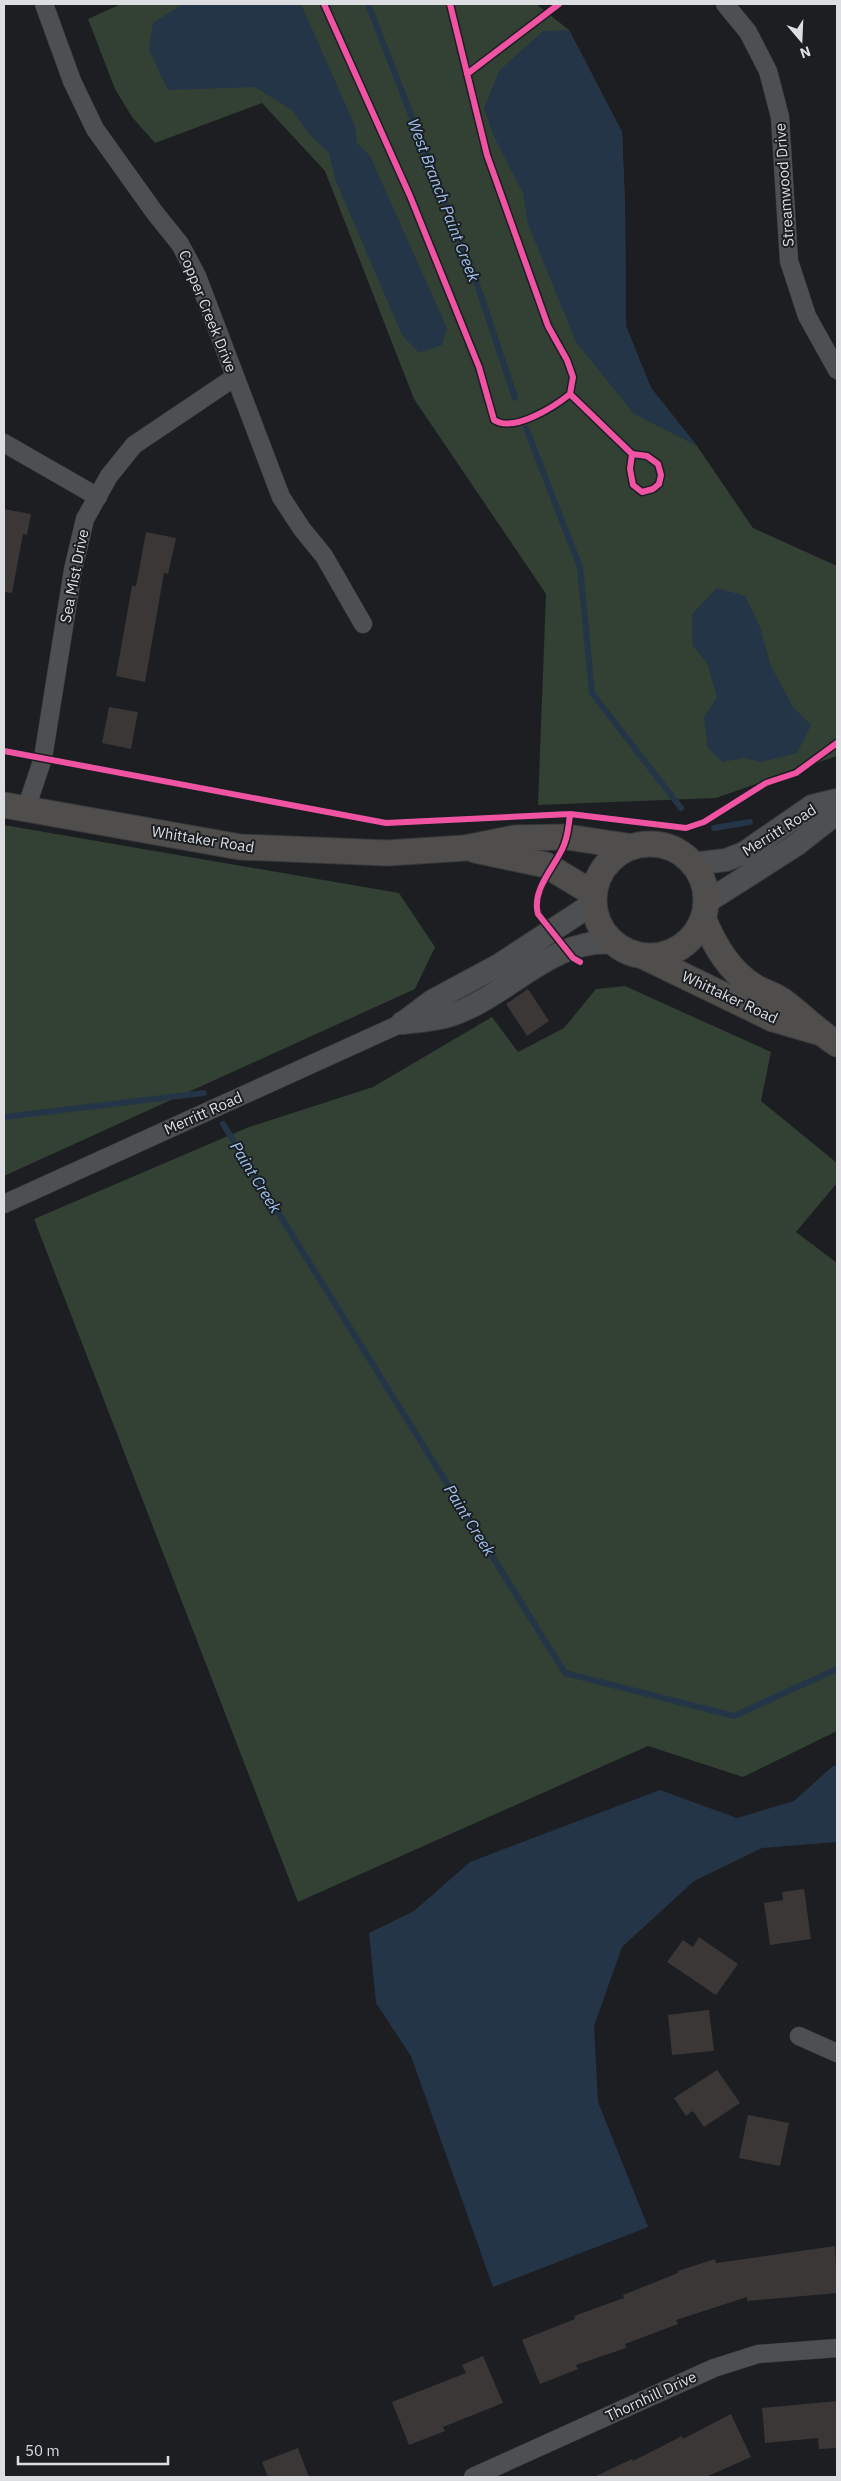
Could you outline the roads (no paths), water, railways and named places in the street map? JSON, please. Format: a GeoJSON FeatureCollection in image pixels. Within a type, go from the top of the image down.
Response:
{"type":"FeatureCollection","features":[{"type":"Feature","properties":{"kind":"main road","name":"Whittaker Road"},"geometry":{"type":"LineString","coordinates":[[15,807],[240,847],[387,853],[465,848],[515,838],[567,837],[633,846]]}},
{"type":"Feature","properties":{"kind":"main road"},"geometry":{"type":"LineString","coordinates":[[649,844],[665,846],[680,853],[692,864],[700,876],[705,889],[704,911],[696,931],[686,943],[673,951],[658,956],[643,956],[627,952],[613,943],[603,932],[596,918],[594,898],[598,878],[606,864],[619,854],[633,846],[649,844]]}},
{"type":"Feature","properties":{"kind":"main road","name":"Whittaker Road"},"geometry":{"type":"LineString","coordinates":[[465,848],[546,866],[594,898]]}},
{"type":"Feature","properties":{"kind":"main road","name":"Whittaker Road"},"geometry":{"type":"LineString","coordinates":[[704,911],[717,947],[735,972],[756,987],[782,1000],[828,1038]]}},
{"type":"Feature","properties":{"kind":"main road","name":"Whittaker Road"},"geometry":{"type":"LineString","coordinates":[[643,956],[773,1020],[828,1038]]}},
{"type":"Feature","properties":{"kind":"street","name":"Copper Creek Drive"},"geometry":{"type":"LineString","coordinates":[[44,4],[72,81],[95,128],[184,252],[197,276],[281,498],[302,529],[324,556],[363,624]]}},
{"type":"Feature","properties":{"kind":"street","name":"Streamwood Drive"},"geometry":{"type":"LineString","coordinates":[[725,4],[748,32],[768,71],[780,118],[789,261],[808,316],[837,370]]}},
{"type":"Feature","properties":{"kind":"street","name":"Sea Mist Drive"},"geometry":{"type":"LineString","coordinates":[[15,807],[44,758],[73,570],[85,519],[109,476],[134,445],[235,377]]}},
{"type":"Feature","properties":{"kind":"street"},"geometry":{"type":"LineString","coordinates":[[4,443],[98,497]]}},
{"type":"Feature","properties":{"kind":"street","name":"Merritt Road"},"geometry":{"type":"LineString","coordinates":[[692,864],[726,860],[744,853],[812,806],[837,800]]}},
{"type":"Feature","properties":{"kind":"street","name":"Merritt Road"},"geometry":{"type":"LineString","coordinates":[[704,911],[837,814]]}},
{"type":"Feature","properties":{"kind":"street","name":"Merritt Road"},"geometry":{"type":"LineString","coordinates":[[4,1204],[402,1023],[432,1001],[499,965],[594,898]]}},
{"type":"Feature","properties":{"kind":"street","name":"Merritt Road"},"geometry":{"type":"LineString","coordinates":[[402,1023],[451,1015],[487,997],[567,950],[589,944],[613,943]]}},
{"type":"Feature","properties":{"kind":"street"},"geometry":{"type":"LineString","coordinates":[[799,2036],[837,2053]]}},
{"type":"Feature","properties":{"kind":"street","name":"Thornhill Drive"},"geometry":{"type":"LineString","coordinates":[[474,2477],[714,2368],[758,2354],[837,2348]]}},
{"type":"Feature","properties":{"kind":"water"},"geometry":{"type":"Polygon","coordinates":[[[183,4],[301,4],[355,126],[357,143],[370,156],[447,328],[442,345],[419,353],[402,335],[335,179],[329,153],[310,135],[293,111],[255,87],[168,90],[149,50],[153,23],[183,4]]]}},
{"type":"Feature","properties":{"kind":"water"},"geometry":{"type":"Polygon","coordinates":[[[569,30],[622,132],[625,205],[626,327],[651,388],[697,446],[634,414],[576,342],[528,224],[523,193],[494,137],[484,109],[499,71],[543,31],[569,30]]]}},
{"type":"Feature","properties":{"kind":"water"},"geometry":{"type":"Polygon","coordinates":[[[717,588],[745,596],[760,627],[771,666],[793,707],[811,725],[797,753],[761,762],[744,758],[723,762],[708,748],[704,717],[717,697],[707,663],[692,645],[692,614],[717,588]]]}},
{"type":"Feature","properties":{"kind":"water"},"geometry":{"type":"Polygon","coordinates":[[[837,1765],[837,1842],[762,1848],[694,1881],[622,1947],[594,2026],[598,2102],[648,2227],[493,2287],[411,2056],[376,2003],[369,1933],[414,1911],[470,1862],[660,1790],[737,1818],[794,1801],[833,1766],[837,1765]]]}},
{"type":"Feature","properties":{"kind":"waterway","name":"West Branch Paint Creek"},"geometry":{"type":"LineString","coordinates":[[368,4],[479,290],[515,398]]}},
{"type":"Feature","properties":{"kind":"waterway","name":"West Branch Paint Creek"},"geometry":{"type":"LineString","coordinates":[[526,428],[580,567],[592,693],[681,808]]}},
{"type":"Feature","properties":{"kind":"waterway","name":"West Branch Paint Creek"},"geometry":{"type":"LineString","coordinates":[[714,828],[750,822]]}},
{"type":"Feature","properties":{"kind":"waterway","name":"Paint Creek"},"geometry":{"type":"LineString","coordinates":[[4,1117],[204,1093]]}},
{"type":"Feature","properties":{"kind":"waterway","name":"Paint Creek"},"geometry":{"type":"LineString","coordinates":[[223,1124],[565,1673],[734,1716],[837,1669]]}}]}
